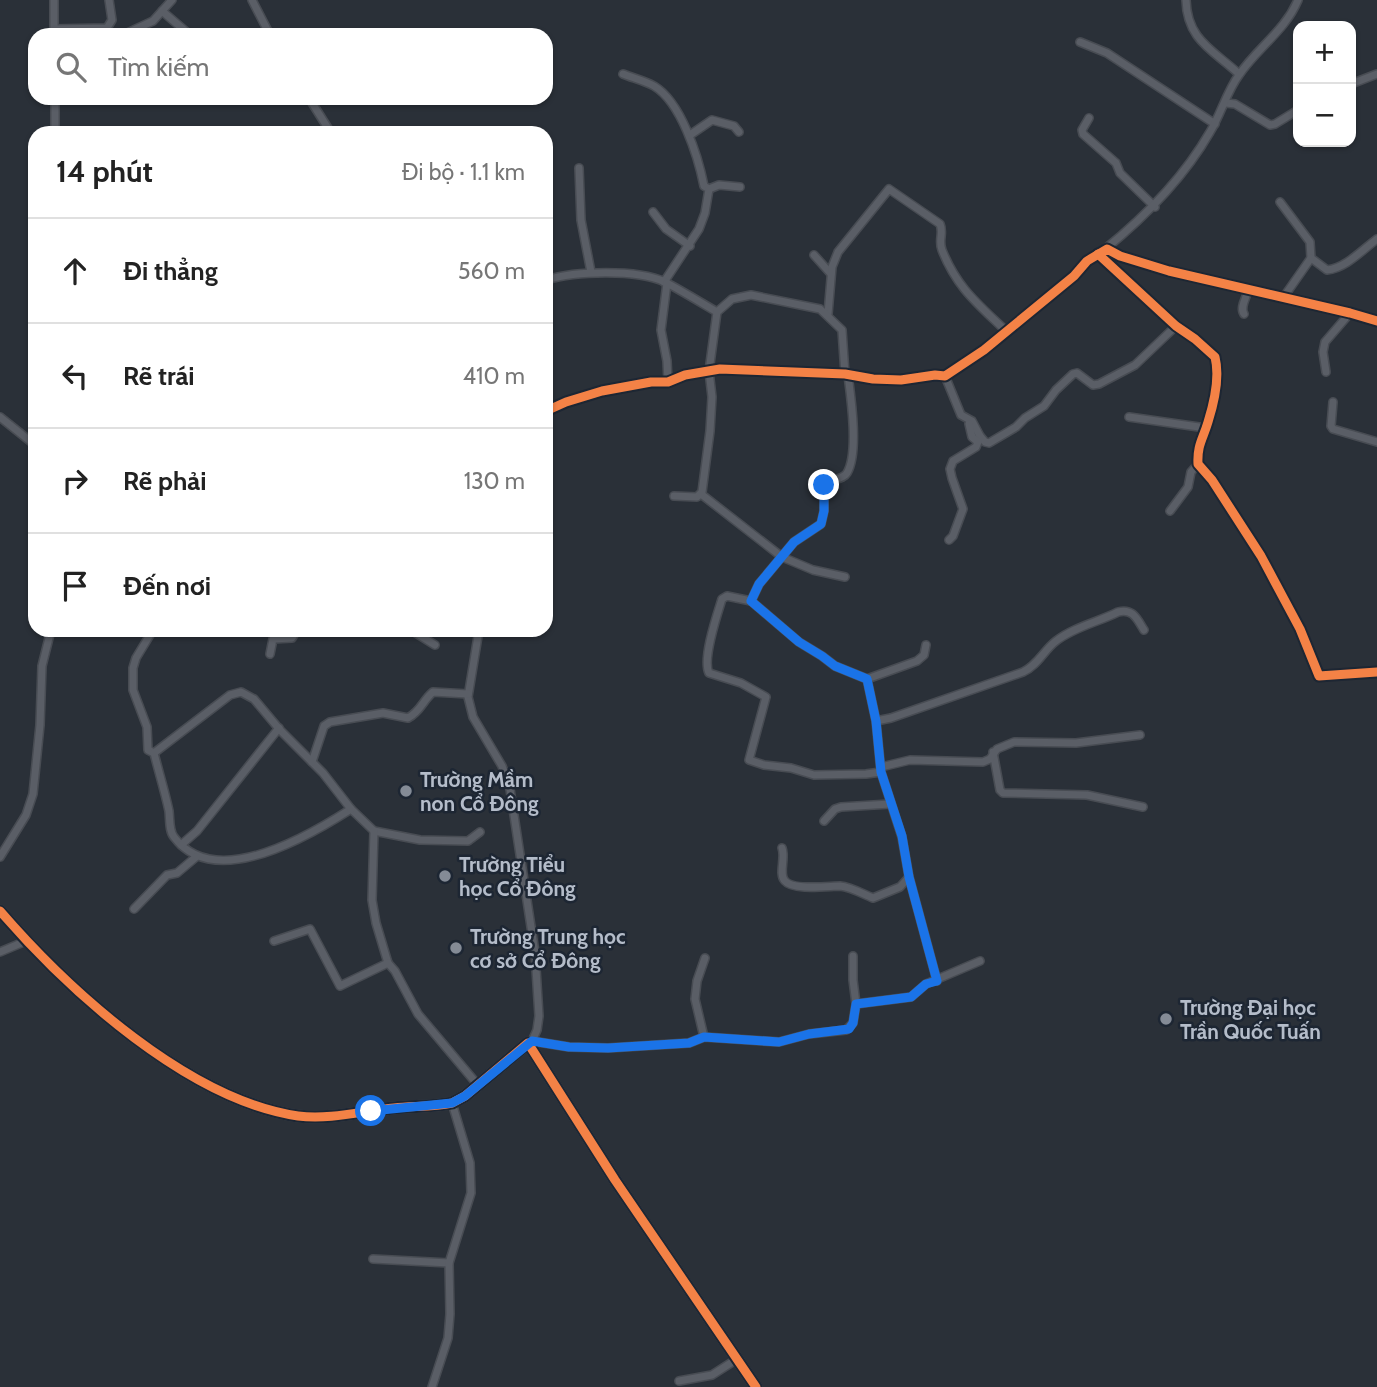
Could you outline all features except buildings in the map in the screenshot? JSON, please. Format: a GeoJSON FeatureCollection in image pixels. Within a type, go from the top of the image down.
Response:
{"type":"FeatureCollection","features":[{"type":"Feature","properties":{"kind":"street"},"geometry":{"type":"LineString","coordinates":[[54,0],[54,28]]}},
{"type":"Feature","properties":{"kind":"street"},"geometry":{"type":"LineString","coordinates":[[96,28],[107,27],[112,20],[109,0]]}},
{"type":"Feature","properties":{"kind":"street"},"geometry":{"type":"LineString","coordinates":[[138,28],[153,21],[172,0]]}},
{"type":"Feature","properties":{"kind":"street"},"geometry":{"type":"LineString","coordinates":[[252,0],[266,28]]}},
{"type":"Feature","properties":{"kind":"street"},"geometry":{"type":"LineString","coordinates":[[1186,0],[1187,19],[1193,31],[1203,44],[1239,74]]}},
{"type":"Feature","properties":{"kind":"street"},"geometry":{"type":"LineString","coordinates":[[553,408],[602,391],[651,382],[668,382],[685,375],[720,369],[847,374],[901,380],[946,376],[984,351],[1155,206],[1195,156],[1215,124],[1239,74],[1285,23],[1298,0]]}},
{"type":"Feature","properties":{"kind":"street"},"geometry":{"type":"LineString","coordinates":[[163,11],[182,28]]}},
{"type":"Feature","properties":{"kind":"street"},"geometry":{"type":"LineString","coordinates":[[1080,42],[1107,53],[1215,124]]}},
{"type":"Feature","properties":{"kind":"street"},"geometry":{"type":"LineString","coordinates":[[624,74],[657,88],[690,135],[704,186],[709,189]]}},
{"type":"Feature","properties":{"kind":"street"},"geometry":{"type":"LineString","coordinates":[[1356,82],[1377,74]]}},
{"type":"Feature","properties":{"kind":"street"},"geometry":{"type":"LineString","coordinates":[[1226,103],[1235,104],[1270,125],[1293,113]]}},
{"type":"Feature","properties":{"kind":"street"},"geometry":{"type":"LineString","coordinates":[[55,105],[55,126]]}},
{"type":"Feature","properties":{"kind":"street"},"geometry":{"type":"LineString","coordinates":[[313,105],[327,126]]}},
{"type":"Feature","properties":{"kind":"street"},"geometry":{"type":"LineString","coordinates":[[1089,118],[1082,130],[1083,134],[1116,163],[1120,173],[1155,206]]}},
{"type":"Feature","properties":{"kind":"street"},"geometry":{"type":"LineString","coordinates":[[690,135],[712,120],[734,126],[739,132]]}},
{"type":"Feature","properties":{"kind":"street"},"geometry":{"type":"LineString","coordinates":[[579,168],[581,220],[592,272]]}},
{"type":"Feature","properties":{"kind":"street"},"geometry":{"type":"LineString","coordinates":[[709,189],[719,185],[740,187]]}},
{"type":"Feature","properties":{"kind":"street"},"geometry":{"type":"LineString","coordinates":[[668,382],[667,361],[661,336],[665,283],[690,246],[702,222],[709,189]]}},
{"type":"Feature","properties":{"kind":"street"},"geometry":{"type":"LineString","coordinates":[[828,314],[834,261],[846,240],[888,190],[891,190],[941,226],[939,243],[956,281],[1006,331]]}},
{"type":"Feature","properties":{"kind":"street"},"geometry":{"type":"LineString","coordinates":[[1280,202],[1310,242],[1311,258],[1283,298]]}},
{"type":"Feature","properties":{"kind":"street"},"geometry":{"type":"LineString","coordinates":[[653,212],[666,229],[690,246]]}},
{"type":"Feature","properties":{"kind":"street"},"geometry":{"type":"LineString","coordinates":[[1311,258],[1321,267],[1330,270],[1348,261],[1377,239]]}},
{"type":"Feature","properties":{"kind":"street"},"geometry":{"type":"LineString","coordinates":[[1101,252],[1107,249],[1120,256],[1169,271],[1377,321]]}},
{"type":"Feature","properties":{"kind":"street"},"geometry":{"type":"LineString","coordinates":[[1101,252],[1176,327],[1211,352],[1216,359],[1216,381],[1206,428],[1198,445],[1198,464],[1212,480],[1254,544],[1293,615],[1318,676],[1377,672]]}},
{"type":"Feature","properties":{"kind":"street"},"geometry":{"type":"LineString","coordinates":[[814,255],[831,274]]}},
{"type":"Feature","properties":{"kind":"street"},"geometry":{"type":"LineString","coordinates":[[553,279],[592,272],[653,278],[717,312]]}},
{"type":"Feature","properties":{"kind":"street"},"geometry":{"type":"LineString","coordinates":[[1244,314],[1242,306],[1248,288]]}},
{"type":"Feature","properties":{"kind":"street"},"geometry":{"type":"LineString","coordinates":[[701,494],[710,431],[712,397],[709,370],[717,312],[732,299],[751,295],[796,302],[828,314],[842,330],[854,432],[848,471],[843,477],[824,485],[822,522],[796,540],[759,584],[751,601]]}},
{"type":"Feature","properties":{"kind":"street"},"geometry":{"type":"LineString","coordinates":[[1326,372],[1323,352],[1325,342],[1350,313]]}},
{"type":"Feature","properties":{"kind":"street"},"geometry":{"type":"LineString","coordinates":[[946,376],[961,415],[972,421],[980,436],[989,443],[1044,405],[1073,374],[1079,374],[1093,385],[1099,384],[1135,365],[1176,327]]}},
{"type":"Feature","properties":{"kind":"street"},"geometry":{"type":"LineString","coordinates":[[1333,402],[1333,429],[1377,442]]}},
{"type":"Feature","properties":{"kind":"street"},"geometry":{"type":"LineString","coordinates":[[0,417],[28,439]]}},
{"type":"Feature","properties":{"kind":"street"},"geometry":{"type":"LineString","coordinates":[[1129,418],[1206,428]]}},
{"type":"Feature","properties":{"kind":"street"},"geometry":{"type":"LineString","coordinates":[[949,540],[963,509],[950,469],[953,461],[976,447],[978,442],[972,438],[967,420]]}},
{"type":"Feature","properties":{"kind":"street"},"geometry":{"type":"LineString","coordinates":[[1170,511],[1188,487],[1191,472],[1198,464]]}},
{"type":"Feature","properties":{"kind":"street"},"geometry":{"type":"LineString","coordinates":[[674,496],[697,497],[701,494]]}},
{"type":"Feature","properties":{"kind":"street"},"geometry":{"type":"LineString","coordinates":[[701,494],[782,557],[813,570],[845,577]]}},
{"type":"Feature","properties":{"kind":"street"},"geometry":{"type":"LineString","coordinates":[[926,645],[925,654],[917,661],[867,679],[835,666],[799,642],[751,601],[727,596],[722,600],[707,668],[709,673],[741,683],[766,697],[749,760],[814,775],[866,774],[910,760],[983,762],[990,759],[993,752],[1002,746],[1014,742],[1076,743],[1140,735]]}},
{"type":"Feature","properties":{"kind":"street"},"geometry":{"type":"LineString","coordinates":[[876,721],[1023,672],[1032,667],[1050,645],[1067,633],[1118,612],[1131,612],[1144,630]]}},
{"type":"Feature","properties":{"kind":"street"},"geometry":{"type":"LineString","coordinates":[[0,857],[26,814],[33,794],[40,725],[41,672],[49,637]]}},
{"type":"Feature","properties":{"kind":"street"},"geometry":{"type":"LineString","coordinates":[[149,637],[134,662],[133,690],[147,727],[148,750],[155,753]]}},
{"type":"Feature","properties":{"kind":"street"},"geometry":{"type":"LineString","coordinates":[[270,654],[273,639],[293,637]]}},
{"type":"Feature","properties":{"kind":"street"},"geometry":{"type":"LineString","coordinates":[[422,637],[435,645]]}},
{"type":"Feature","properties":{"kind":"street"},"geometry":{"type":"LineString","coordinates":[[0,911],[26,941],[116,1025],[161,1056],[235,1097],[297,1115],[333,1116],[452,1103],[465,1096],[530,1042],[537,1030],[540,1016],[535,953],[510,789],[502,765],[473,716],[468,694],[478,637]]}},
{"type":"Feature","properties":{"kind":"street"},"geometry":{"type":"LineString","coordinates":[[867,679],[876,721],[881,769],[902,836],[909,877],[937,981]]}},
{"type":"Feature","properties":{"kind":"street"},"geometry":{"type":"LineString","coordinates":[[155,753],[230,695],[241,692],[254,699],[351,809],[374,831],[439,842],[468,841],[480,832]]}},
{"type":"Feature","properties":{"kind":"street"},"geometry":{"type":"LineString","coordinates":[[312,762],[324,726],[330,722],[383,713],[408,718],[422,708],[433,692],[468,694]]}},
{"type":"Feature","properties":{"kind":"street"},"geometry":{"type":"LineString","coordinates":[[181,845],[197,831],[279,728]]}},
{"type":"Feature","properties":{"kind":"street"},"geometry":{"type":"LineString","coordinates":[[993,752],[1000,790],[1003,793],[1087,795],[1143,807]]}},
{"type":"Feature","properties":{"kind":"street"},"geometry":{"type":"LineString","coordinates":[[155,753],[172,835],[196,857],[233,859],[265,853],[308,836],[351,809]]}},
{"type":"Feature","properties":{"kind":"street"},"geometry":{"type":"LineString","coordinates":[[824,821],[835,809],[841,807],[890,804]]}},
{"type":"Feature","properties":{"kind":"street"},"geometry":{"type":"LineString","coordinates":[[374,831],[372,900],[388,963],[418,1014],[477,1084]]}},
{"type":"Feature","properties":{"kind":"street"},"geometry":{"type":"LineString","coordinates":[[782,848],[785,855],[783,877],[784,881],[790,884],[824,888],[841,886],[873,898],[900,887],[909,877]]}},
{"type":"Feature","properties":{"kind":"street"},"geometry":{"type":"LineString","coordinates":[[134,909],[167,875],[177,873],[196,857]]}},
{"type":"Feature","properties":{"kind":"street"},"geometry":{"type":"LineString","coordinates":[[274,941],[310,929],[340,986],[388,963]]}},
{"type":"Feature","properties":{"kind":"street"},"geometry":{"type":"LineString","coordinates":[[0,952],[26,941]]}},
{"type":"Feature","properties":{"kind":"street"},"geometry":{"type":"LineString","coordinates":[[530,1042],[608,1048],[689,1043],[704,1037],[779,1042],[809,1034],[846,1030],[853,1023],[856,1004],[853,956]]}},
{"type":"Feature","properties":{"kind":"street"},"geometry":{"type":"LineString","coordinates":[[704,1037],[695,999],[697,981],[705,958]]}},
{"type":"Feature","properties":{"kind":"street"},"geometry":{"type":"LineString","coordinates":[[856,1004],[911,997],[926,984],[981,961]]}},
{"type":"Feature","properties":{"kind":"street"},"geometry":{"type":"LineString","coordinates":[[530,1042],[615,1180],[756,1387]]}},
{"type":"Feature","properties":{"kind":"street"},"geometry":{"type":"LineString","coordinates":[[432,1387],[448,1338],[449,1263],[469,1204],[472,1184],[470,1163],[452,1103]]}},
{"type":"Feature","properties":{"kind":"street"},"geometry":{"type":"LineString","coordinates":[[373,1259],[449,1263]]}},
{"type":"Feature","properties":{"kind":"street"},"geometry":{"type":"LineString","coordinates":[[679,1381],[712,1375],[737,1359]]}},
{"type":"Feature","properties":{"kind":"cycle path"},"geometry":{"type":"LineString","coordinates":[[553,408],[602,391],[651,382],[668,382],[685,375],[720,369],[845,374],[901,380],[945,376],[984,350],[1074,276],[1087,261],[1107,249],[1120,256],[1169,271],[1377,321]]}},
{"type":"Feature","properties":{"kind":"cycle path"},"geometry":{"type":"LineString","coordinates":[[1098,254],[1176,326],[1215,357],[1216,390],[1199,447],[1198,464],[1212,480],[1261,556],[1300,629],[1319,676],[1377,672]]}},
{"type":"Feature","properties":{"kind":"cycle path"},"geometry":{"type":"LineString","coordinates":[[0,911],[61,975],[134,1038],[215,1089],[257,1106],[298,1116],[322,1117],[452,1103],[465,1096],[528,1043],[615,1180],[756,1387]]}},
{"type":"Feature","properties":{"kind":"place","name":"Trường Mầm non Cổ Đông"},"geometry":{"type":"Point","coordinates":[406,791]}},
{"type":"Feature","properties":{"kind":"place","name":"Trường Tiểu học Cổ Đông"},"geometry":{"type":"Point","coordinates":[445,876]}},
{"type":"Feature","properties":{"kind":"place","name":"Trường Trung học cơ sở Cổ Đông"},"geometry":{"type":"Point","coordinates":[456,948]}},
{"type":"Feature","properties":{"kind":"place","name":"Trường Đại học Trần Quốc Tuấn"},"geometry":{"type":"Point","coordinates":[1166,1019]}},
{"type":"Feature","properties":{"kind":"route"},"geometry":{"type":"LineString","coordinates":[[371,1111],[452,1103],[465,1096],[532,1041],[589,1048],[689,1043],[704,1037],[786,1041],[809,1034],[849,1029],[853,1023],[856,1004],[911,997],[926,984],[937,981],[909,877],[902,836],[881,772],[876,721],[867,679],[835,666],[809,649],[751,601],[759,584],[794,542],[821,524],[824,485]]}}]}
